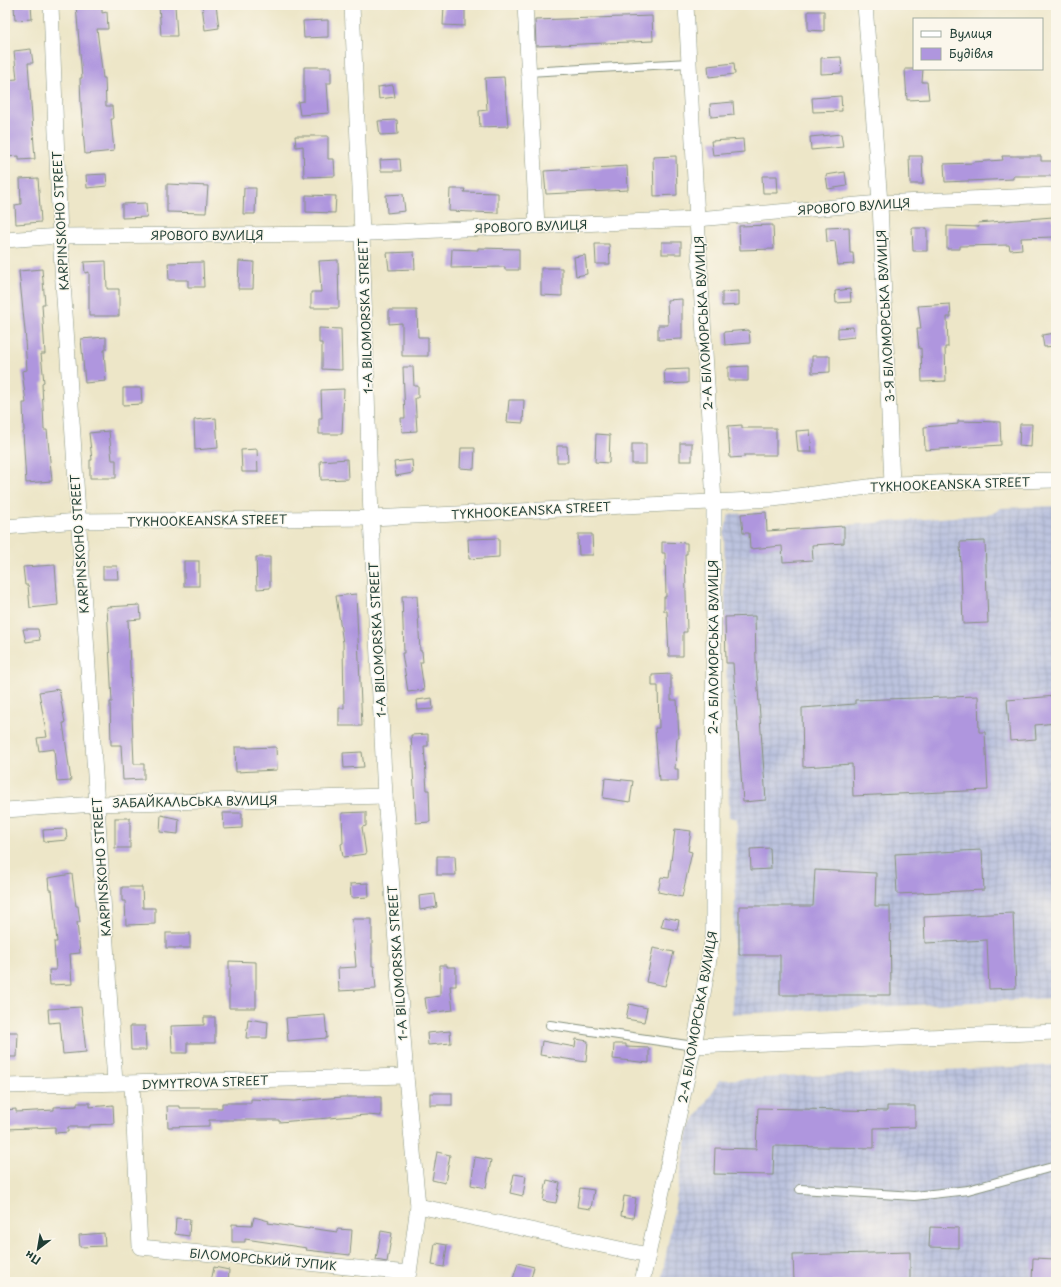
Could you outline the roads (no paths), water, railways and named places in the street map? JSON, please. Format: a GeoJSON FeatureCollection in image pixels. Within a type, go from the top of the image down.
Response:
{"type":"FeatureCollection","features":[{"type":"Feature","properties":{"kind":"street","name":"KARPINSKOHO STREET"},"geometry":{"type":"LineString","coordinates":[[51,5],[60,236],[115,1082]]}},
{"type":"Feature","properties":{"kind":"street","name":"1-A BILOMORSKA STREET"},"geometry":{"type":"LineString","coordinates":[[352,5],[362,233],[371,518],[385,796],[406,1076],[418,1206],[409,1273]]}},
{"type":"Feature","properties":{"kind":"street"},"geometry":{"type":"LineString","coordinates":[[525,5],[537,226]]}},
{"type":"Feature","properties":{"kind":"street","name":"2-А БІЛОМОРСЬКА ВУЛИЦЯ"},"geometry":{"type":"LineString","coordinates":[[642,1282],[694,1046],[713,936],[714,502],[686,5]]}},
{"type":"Feature","properties":{"kind":"street","name":"3-Я БІЛОМОРСЬКА ВУЛИЦЯ"},"geometry":{"type":"LineString","coordinates":[[865,5],[880,203],[892,484]]}},
{"type":"Feature","properties":{"kind":"street","name":"ЯРОВОГО ВУЛИЦЯ"},"geometry":{"type":"LineString","coordinates":[[5,240],[60,236],[362,233],[537,226],[697,219],[880,203],[1056,195]]}},
{"type":"Feature","properties":{"kind":"street","name":"TYKHOOKEANSKA STREET"},"geometry":{"type":"LineString","coordinates":[[5,527],[78,521],[371,518],[773,499],[892,484],[1056,480]]}},
{"type":"Feature","properties":{"kind":"street","name":"ЗАБАЙКАЛЬСЬКА ВУЛИЦЯ"},"geometry":{"type":"LineString","coordinates":[[5,810],[96,804],[385,796]]}},
{"type":"Feature","properties":{"kind":"street"},"geometry":{"type":"LineString","coordinates":[[694,1046],[1056,1032]]}},
{"type":"Feature","properties":{"kind":"street","name":"DYMYTROVA STREET"},"geometry":{"type":"LineString","coordinates":[[5,1086],[115,1082],[132,1084],[406,1076]]}},
{"type":"Feature","properties":{"kind":"street","name":"БІЛОМОРСЬКИЙ ТУПИК"},"geometry":{"type":"LineString","coordinates":[[132,1084],[140,1247],[409,1273]]}},
{"type":"Feature","properties":{"kind":"street"},"geometry":{"type":"LineString","coordinates":[[418,1206],[648,1255]]}},
{"type":"Feature","properties":{"kind":"lane"},"geometry":{"type":"LineString","coordinates":[[528,72],[689,63]]}},
{"type":"Feature","properties":{"kind":"lane"},"geometry":{"type":"LineString","coordinates":[[550,1025],[694,1046]]}},
{"type":"Feature","properties":{"kind":"lane"},"geometry":{"type":"LineString","coordinates":[[800,1189],[922,1195],[968,1190],[1056,1166]]}}]}
